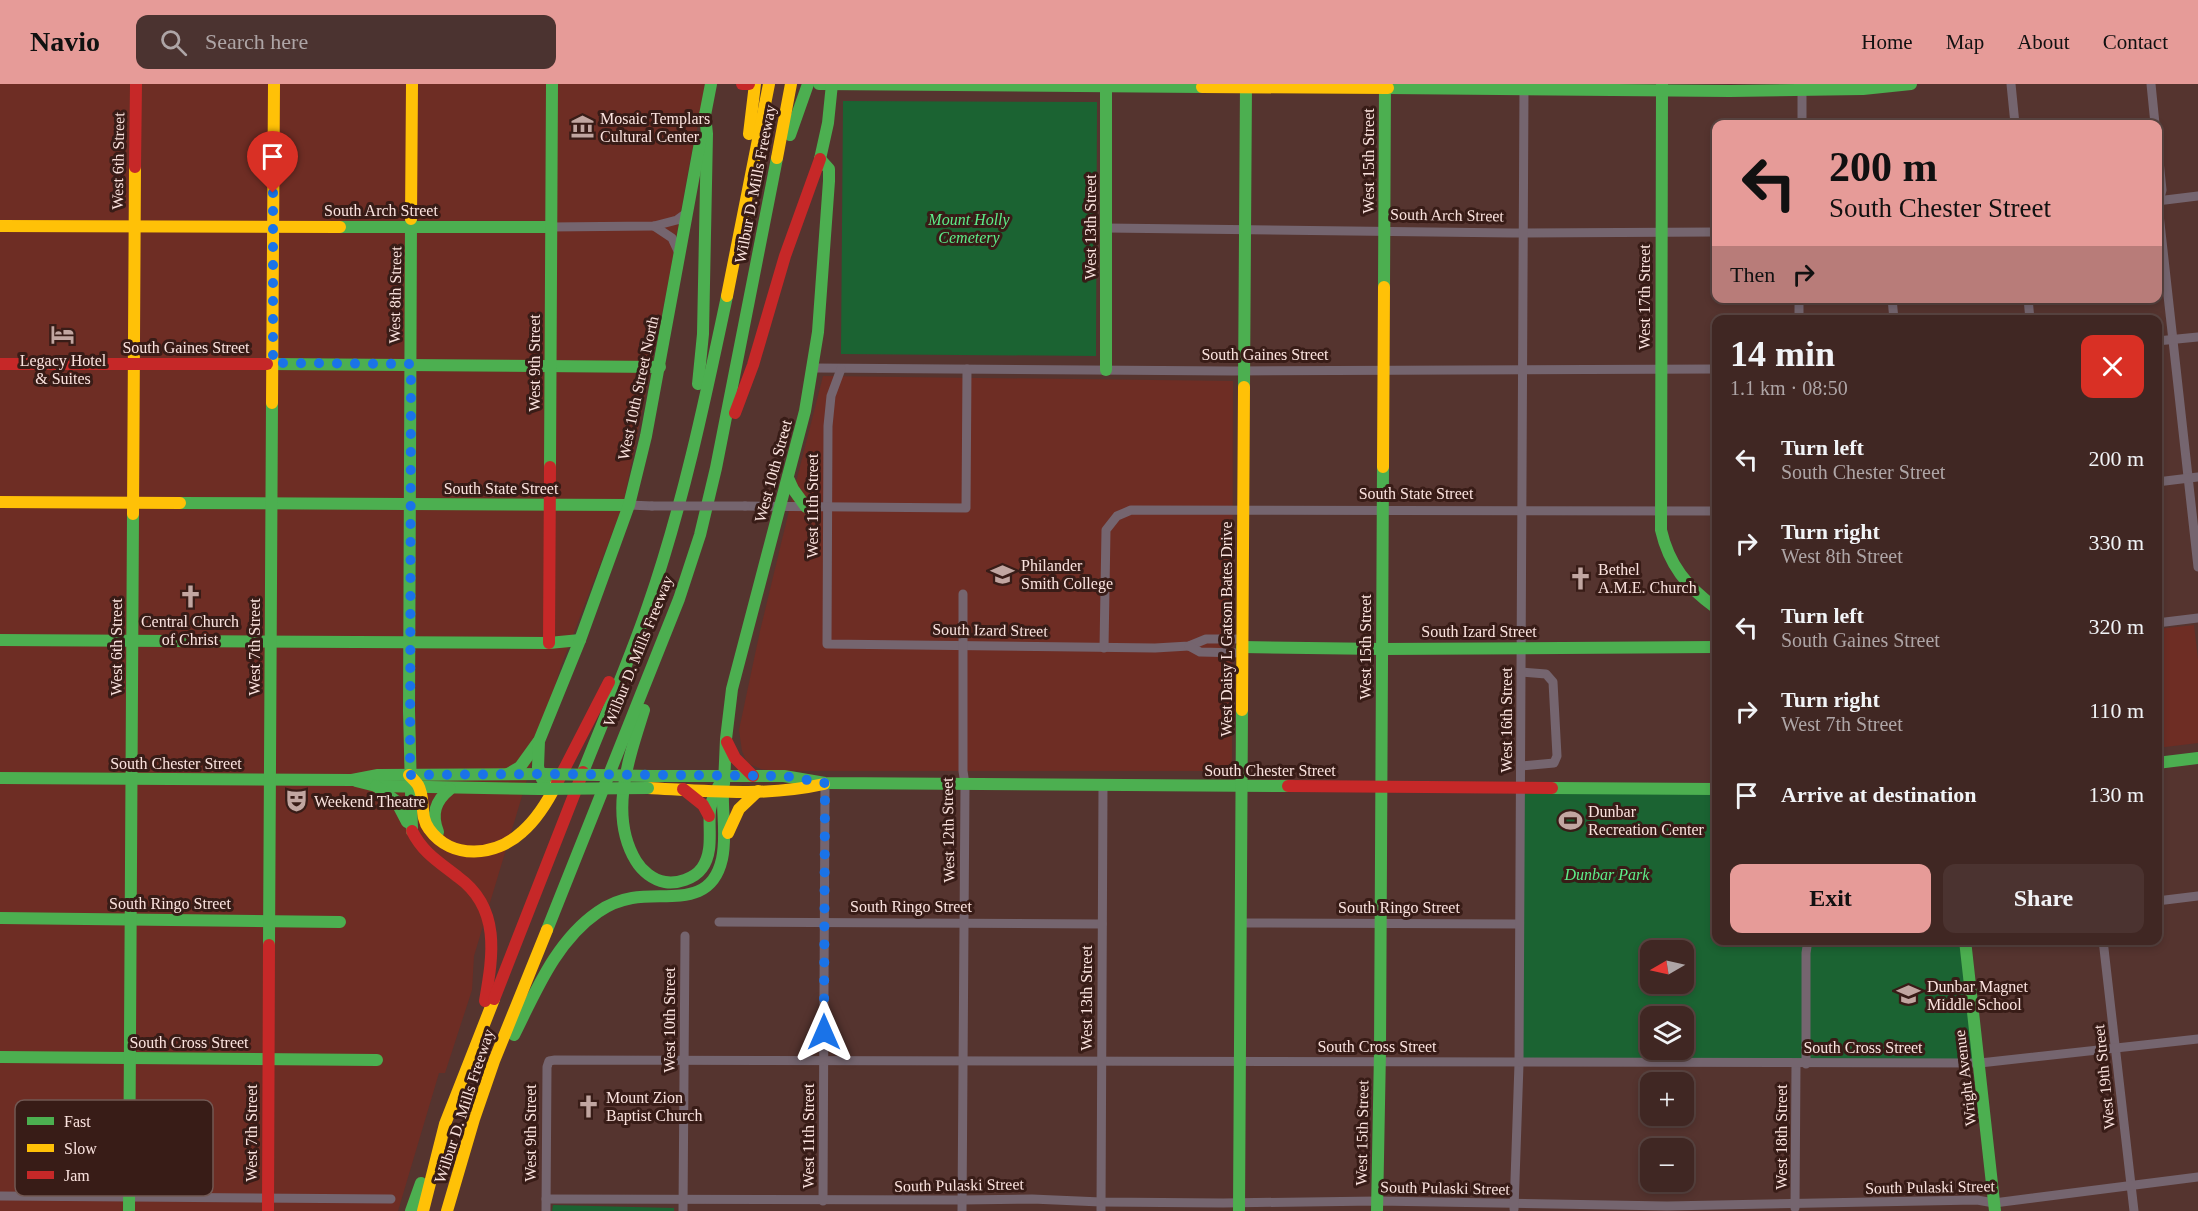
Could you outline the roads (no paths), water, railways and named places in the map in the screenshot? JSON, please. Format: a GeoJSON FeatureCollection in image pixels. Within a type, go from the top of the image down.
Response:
{"type":"FeatureCollection","features":[{"type":"Feature","properties":{"kind":"main road","name":"West 6th Street"},"geometry":{"type":"LineString","coordinates":[[129,1100],[136,84]]}},
{"type":"Feature","properties":{"kind":"main road","name":"West 7th Street"},"geometry":{"type":"LineString","coordinates":[[268,1211],[274,84]]}},
{"type":"Feature","properties":{"kind":"main road","name":"West 8th Street"},"geometry":{"type":"LineString","coordinates":[[412,84],[410,642],[412,831]]}},
{"type":"Feature","properties":{"kind":"main road","name":"West 9th Street"},"geometry":{"type":"LineString","coordinates":[[549,643],[552,84]]}},
{"type":"Feature","properties":{"kind":"main road"},"geometry":{"type":"LineString","coordinates":[[690,464],[703,334],[705,115],[711,84]]}},
{"type":"Feature","properties":{"kind":"main road"},"geometry":{"type":"LineString","coordinates":[[742,84],[749,84]]}},
{"type":"Feature","properties":{"kind":"main road"},"geometry":{"type":"LineString","coordinates":[[734,257],[755,84]]}},
{"type":"Feature","properties":{"kind":"main road","name":"Wilbur D. Mills Freeway"},"geometry":{"type":"LineString","coordinates":[[423,1211],[445,1124],[648,606],[680,504],[769,84]]}},
{"type":"Feature","properties":{"kind":"main road","name":"Wilbur D. Mills Freeway"},"geometry":{"type":"LineString","coordinates":[[447,1211],[481,1096],[583,834],[679,598],[700,535],[716,468],[791,84]]}},
{"type":"Feature","properties":{"kind":"main road"},"geometry":{"type":"LineString","coordinates":[[773,181],[808,84]]}},
{"type":"Feature","properties":{"kind":"main road"},"geometry":{"type":"LineString","coordinates":[[819,84],[1863,89],[1911,84]]}},
{"type":"Feature","properties":{"kind":"main road"},"geometry":{"type":"LineString","coordinates":[[716,468],[753,365],[785,256],[820,159],[828,123],[832,84]]}},
{"type":"Feature","properties":{"kind":"main road","name":"West 13th Street"},"geometry":{"type":"LineString","coordinates":[[1106,85],[1106,370]]}},
{"type":"Feature","properties":{"kind":"main road","name":"West Daisy L Gatson Bates Drive"},"geometry":{"type":"LineString","coordinates":[[1239,1207],[1246,86]]}},
{"type":"Feature","properties":{"kind":"main road","name":"West 15th Street"},"geometry":{"type":"LineString","coordinates":[[1377,1206],[1381,924],[1385,86]]}},
{"type":"Feature","properties":{"kind":"main road","name":"West 17th Street"},"geometry":{"type":"LineString","coordinates":[[1662,87],[1660,511],[1664,546],[1670,562],[1687,585],[1712,605]]}},
{"type":"Feature","properties":{"kind":"main road","name":"West 10th Street North"},"geometry":{"type":"LineString","coordinates":[[572,660],[629,506],[660,367],[705,115]]}},
{"type":"Feature","properties":{"kind":"main road","name":"West 10th Street"},"geometry":{"type":"LineString","coordinates":[[724,776],[732,689],[788,478],[814,368],[829,181],[829,169],[820,159]]}},
{"type":"Feature","properties":{"kind":"main road","name":"South Arch Street"},"geometry":{"type":"LineString","coordinates":[[0,226],[550,227]]}},
{"type":"Feature","properties":{"kind":"main road","name":"South Gaines Street"},"geometry":{"type":"LineString","coordinates":[[0,364],[273,363],[660,367]]}},
{"type":"Feature","properties":{"kind":"main road"},"geometry":{"type":"LineString","coordinates":[[788,478],[806,507]]}},
{"type":"Feature","properties":{"kind":"main road","name":"South State Street"},"geometry":{"type":"LineString","coordinates":[[0,502],[629,506]]}},
{"type":"Feature","properties":{"kind":"main road"},"geometry":{"type":"LineString","coordinates":[[605,505],[615,519],[620,533]]}},
{"type":"Feature","properties":{"kind":"main road"},"geometry":{"type":"LineString","coordinates":[[679,598],[626,774],[622,821],[632,857],[642,869],[655,879],[671,882],[689,878],[699,872],[709,852],[709,816],[712,800],[720,791]]}},
{"type":"Feature","properties":{"kind":"main road"},"geometry":{"type":"LineString","coordinates":[[413,783],[426,825],[447,846],[465,852],[477,852],[493,849],[520,834],[533,821],[552,794],[648,606]]}},
{"type":"Feature","properties":{"kind":"main road"},"geometry":{"type":"LineString","coordinates":[[0,640],[549,643],[580,640]]}},
{"type":"Feature","properties":{"kind":"main road"},"geometry":{"type":"LineString","coordinates":[[543,782],[537,752],[539,741],[572,660],[563,649],[549,643]]}},
{"type":"Feature","properties":{"kind":"main road","name":"South Izard Street"},"geometry":{"type":"LineString","coordinates":[[1242,646],[1382,649],[1712,647]]}},
{"type":"Feature","properties":{"kind":"main road"},"geometry":{"type":"LineString","coordinates":[[726,739],[735,758],[753,776]]}},
{"type":"Feature","properties":{"kind":"main road"},"geometry":{"type":"LineString","coordinates":[[508,774],[520,767],[539,741]]}},
{"type":"Feature","properties":{"kind":"main road"},"geometry":{"type":"LineString","coordinates":[[2162,762],[2198,758]]}},
{"type":"Feature","properties":{"kind":"main road","name":"South Chester Street"},"geometry":{"type":"LineString","coordinates":[[352,780],[376,786],[508,774],[543,782],[720,791],[806,789],[825,783]]}},
{"type":"Feature","properties":{"kind":"main road","name":"South Chester Street"},"geometry":{"type":"LineString","coordinates":[[0,778],[352,780],[378,775],[450,789],[651,776],[784,776],[825,783],[1712,789]]}},
{"type":"Feature","properties":{"kind":"main road"},"geometry":{"type":"LineString","coordinates":[[723,848],[720,791],[724,776]]}},
{"type":"Feature","properties":{"kind":"main road"},"geometry":{"type":"LineString","coordinates":[[376,786],[396,801],[420,847],[431,859],[462,879],[483,904],[490,922],[492,963],[476,1042]]}},
{"type":"Feature","properties":{"kind":"main road"},"geometry":{"type":"LineString","coordinates":[[447,846],[433,820],[434,808],[438,800],[450,789]]}},
{"type":"Feature","properties":{"kind":"main road"},"geometry":{"type":"LineString","coordinates":[[683,789],[703,805],[709,816]]}},
{"type":"Feature","properties":{"kind":"main road"},"geometry":{"type":"LineString","coordinates":[[481,1096],[537,990],[559,953],[576,932],[598,913],[624,900],[642,897],[684,897],[705,888],[719,870],[723,848],[735,813],[747,799],[758,791]]}},
{"type":"Feature","properties":{"kind":"main road","name":"South Ringo Street"},"geometry":{"type":"LineString","coordinates":[[0,918],[340,921]]}},
{"type":"Feature","properties":{"kind":"main road","name":"Wright Avenue"},"geometry":{"type":"LineString","coordinates":[[1966,945],[1994,1207]]}},
{"type":"Feature","properties":{"kind":"main road","name":"South Cross Street"},"geometry":{"type":"LineString","coordinates":[[0,1057],[377,1060]]}},
{"type":"Feature","properties":{"kind":"main road"},"geometry":{"type":"LineString","coordinates":[[411,1211],[445,1124]]}},
{"type":"Feature","properties":{"kind":"main road"},"geometry":{"type":"LineString","coordinates":[[452,1211],[454,1184]]}},
{"type":"Feature","properties":{"kind":"main road","name":"West 6th Street"},"geometry":{"type":"LineString","coordinates":[[129,1196],[129,1211]]}},
{"type":"Feature","properties":{"kind":"street"},"geometry":{"type":"LineString","coordinates":[[2011,84],[2015,120]]}},
{"type":"Feature","properties":{"kind":"street"},"geometry":{"type":"LineString","coordinates":[[2151,84],[2155,120]]}},
{"type":"Feature","properties":{"kind":"street","name":"West 16th Street"},"geometry":{"type":"LineString","coordinates":[[1514,1208],[1520,1064],[1524,86]]}},
{"type":"Feature","properties":{"kind":"street"},"geometry":{"type":"LineString","coordinates":[[1802,87],[1802,120]]}},
{"type":"Feature","properties":{"kind":"street"},"geometry":{"type":"LineString","coordinates":[[2162,200],[2198,196]]}},
{"type":"Feature","properties":{"kind":"street","name":"South Arch Street"},"geometry":{"type":"LineString","coordinates":[[550,227],[654,226],[676,220],[688,212]]}},
{"type":"Feature","properties":{"kind":"street"},"geometry":{"type":"LineString","coordinates":[[654,226],[672,238],[678,247],[680,258]]}},
{"type":"Feature","properties":{"kind":"street","name":"South Arch Street"},"geometry":{"type":"LineString","coordinates":[[1107,228],[1712,232]]}},
{"type":"Feature","properties":{"kind":"street"},"geometry":{"type":"LineString","coordinates":[[2162,244],[2198,567]]}},
{"type":"Feature","properties":{"kind":"street"},"geometry":{"type":"LineString","coordinates":[[2162,341],[2198,337]]}},
{"type":"Feature","properties":{"kind":"street","name":"South Gaines Street"},"geometry":{"type":"LineString","coordinates":[[814,368],[1712,369]]}},
{"type":"Feature","properties":{"kind":"street","name":"West 11th Street"},"geometry":{"type":"LineString","coordinates":[[827,644],[828,411],[841,369]]}},
{"type":"Feature","properties":{"kind":"street","name":"South State Street"},"geometry":{"type":"LineString","coordinates":[[629,506],[966,508],[967,369]]}},
{"type":"Feature","properties":{"kind":"street"},"geometry":{"type":"LineString","coordinates":[[2162,482],[2198,477]]}},
{"type":"Feature","properties":{"kind":"street","name":"South State Street"},"geometry":{"type":"LineString","coordinates":[[1104,648],[1105,535],[1109,524],[1117,516],[1138,510],[1712,511]]}},
{"type":"Feature","properties":{"kind":"street","name":"West 12th Street"},"geometry":{"type":"LineString","coordinates":[[962,1211],[965,784],[963,771],[963,594]]}},
{"type":"Feature","properties":{"kind":"street"},"geometry":{"type":"LineString","coordinates":[[2162,622],[2198,618]]}},
{"type":"Feature","properties":{"kind":"street","name":"South Izard Street"},"geometry":{"type":"LineString","coordinates":[[827,644],[1104,648],[1189,646],[1206,639],[1242,646]]}},
{"type":"Feature","properties":{"kind":"street"},"geometry":{"type":"LineString","coordinates":[[1521,672],[1546,674],[1553,682],[1557,756],[1554,763],[1521,766]]}},
{"type":"Feature","properties":{"kind":"street","name":"West 11th Street"},"geometry":{"type":"LineString","coordinates":[[823,1200],[825,783]]}},
{"type":"Feature","properties":{"kind":"street","name":"West 13th Street"},"geometry":{"type":"LineString","coordinates":[[1101,1207],[1103,785]]}},
{"type":"Feature","properties":{"kind":"street"},"geometry":{"type":"LineString","coordinates":[[2162,900],[2198,896]]}},
{"type":"Feature","properties":{"kind":"street","name":"South Ringo Street"},"geometry":{"type":"LineString","coordinates":[[719,922],[1102,924]]}},
{"type":"Feature","properties":{"kind":"street","name":"South Ringo Street"},"geometry":{"type":"LineString","coordinates":[[1242,923],[1519,924]]}},
{"type":"Feature","properties":{"kind":"street","name":"West 10th Street"},"geometry":{"type":"LineString","coordinates":[[683,1211],[686,936]]}},
{"type":"Feature","properties":{"kind":"street","name":"West 18th Street"},"geometry":{"type":"LineString","coordinates":[[1795,1208],[1807,945]]}},
{"type":"Feature","properties":{"kind":"street","name":"West 19th Street"},"geometry":{"type":"LineString","coordinates":[[2104,945],[2134,1211]]}},
{"type":"Feature","properties":{"kind":"street","name":"South Cross Street"},"geometry":{"type":"LineString","coordinates":[[555,1060],[1520,1064],[1980,1063],[2198,1039]]}},
{"type":"Feature","properties":{"kind":"street","name":"West 9th Street"},"geometry":{"type":"LineString","coordinates":[[546,1211],[547,1068],[549,1061],[555,1060]]}},
{"type":"Feature","properties":{"kind":"street","name":"South Pulaski Street"},"geometry":{"type":"LineString","coordinates":[[546,1199],[1032,1199],[1101,1207],[1514,1208],[1795,1208],[1977,1200],[1994,1207],[2131,1185],[2198,1177]]}},
{"type":"Feature","properties":{"kind":"street"},"geometry":{"type":"LineString","coordinates":[[0,1196],[391,1199]]}},
{"type":"Feature","properties":{"kind":"place","name":"Mosaic Templars Cultural Center"},"geometry":{"type":"Point","coordinates":[582,127]}},
{"type":"Feature","properties":{"kind":"place","name":"Legacy Hotel & Suites"},"geometry":{"type":"Point","coordinates":[63,335]}},
{"type":"Feature","properties":{"kind":"place","name":"Philander Smith College"},"geometry":{"type":"Point","coordinates":[1003,574]}},
{"type":"Feature","properties":{"kind":"place","name":"Bethel A.M.E. Church"},"geometry":{"type":"Point","coordinates":[1580,578]}},
{"type":"Feature","properties":{"kind":"place","name":"Central Church of Christ"},"geometry":{"type":"Point","coordinates":[190,596]}},
{"type":"Feature","properties":{"kind":"place","name":"Weekend Theatre"},"geometry":{"type":"Point","coordinates":[296,801]}},
{"type":"Feature","properties":{"kind":"place","name":"Dunbar Recreation Center"},"geometry":{"type":"Point","coordinates":[1570,820]}},
{"type":"Feature","properties":{"kind":"place","name":"Dunbar Magnet Middle School"},"geometry":{"type":"Point","coordinates":[1909,995]}},
{"type":"Feature","properties":{"kind":"place","name":"Mount Zion Baptist Church"},"geometry":{"type":"Point","coordinates":[588,1106]}},
{"type":"Feature","properties":{"kind":"park label","name":"Mount Holly Cemetery"},"geometry":{"type":"Point","coordinates":[969,228]}},
{"type":"Feature","properties":{"kind":"park label","name":"Dunbar Park"},"geometry":{"type":"Point","coordinates":[1607,874]}}]}
